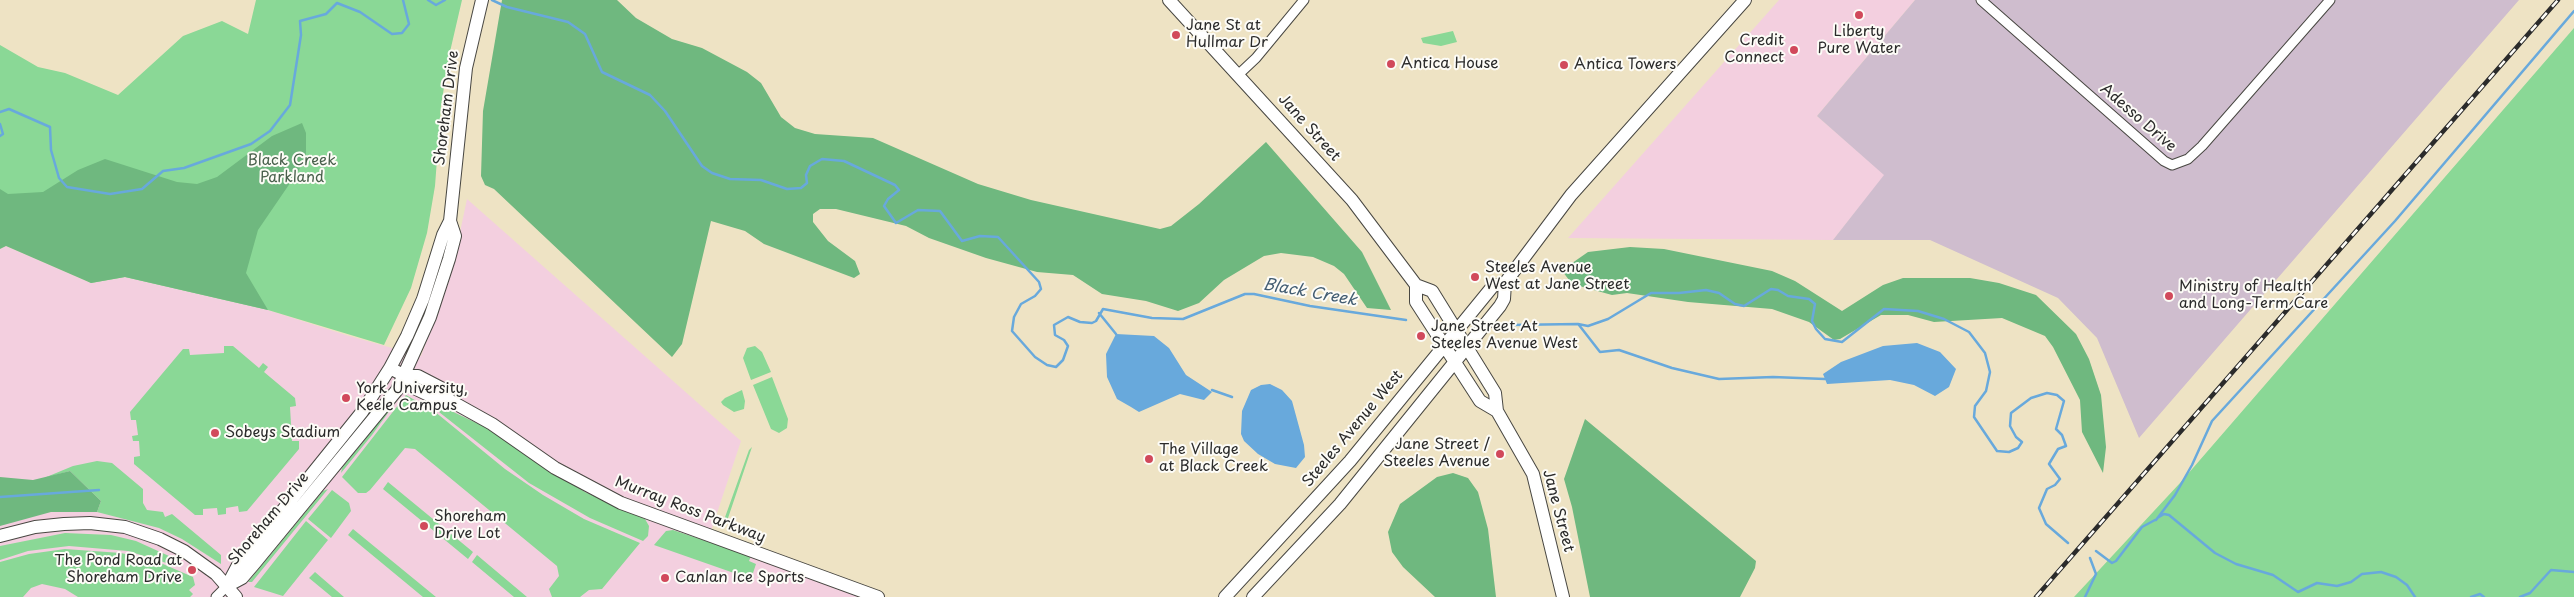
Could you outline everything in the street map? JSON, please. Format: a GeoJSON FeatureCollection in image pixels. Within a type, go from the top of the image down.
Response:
{"type":"FeatureCollection","features":[{"type":"Feature","properties":{"kind":"main road","name":"Shoreham Drive"},"geometry":{"type":"LineString","coordinates":[[228,586],[237,567],[362,412],[390,368],[423,299],[443,235],[450,221],[456,182],[460,113],[470,51],[482,0]]}},
{"type":"Feature","properties":{"kind":"main road","name":"Jane Street"},"geometry":{"type":"LineString","coordinates":[[1169,0],[1352,200],[1416,285],[1432,291],[1495,393],[1497,411],[1533,474],[1563,597]]}},
{"type":"Feature","properties":{"kind":"main road","name":"Steeles Avenue West"},"geometry":{"type":"LineString","coordinates":[[1225,597],[1350,461],[1494,286],[1504,283],[1571,195],[1746,0]]}},
{"type":"Feature","properties":{"kind":"main road","name":"Shoreham Drive"},"geometry":{"type":"LineString","coordinates":[[228,586],[242,578],[254,564],[378,416],[405,376],[430,317],[449,259],[455,236],[450,221]]}},
{"type":"Feature","properties":{"kind":"main road","name":"Steeles Avenue West"},"geometry":{"type":"LineString","coordinates":[[1253,597],[1340,504],[1500,306],[1504,299],[1504,283]]}},
{"type":"Feature","properties":{"kind":"main road","name":"Jane Street"},"geometry":{"type":"LineString","coordinates":[[1416,285],[1416,302],[1480,401],[1497,411]]}},
{"type":"Feature","properties":{"kind":"main road","name":"Murray Ross Parkway"},"geometry":{"type":"LineString","coordinates":[[390,368],[405,376],[412,387],[437,399],[449,400],[492,424],[555,468],[621,503],[878,597]]}},
{"type":"Feature","properties":{"kind":"main road"},"geometry":{"type":"LineString","coordinates":[[0,536],[34,527],[64,524],[90,523],[125,527],[160,539],[184,551],[216,574],[236,597]]}},
{"type":"Feature","properties":{"kind":"street"},"geometry":{"type":"LineString","coordinates":[[1238,74],[1256,58],[1304,0]]}},
{"type":"Feature","properties":{"kind":"street","name":"Adesso Drive"},"geometry":{"type":"LineString","coordinates":[[1981,0],[2164,161],[2172,165],[2188,159],[2202,146],[2330,0]]}},
{"type":"Feature","properties":{"kind":"street"},"geometry":{"type":"LineString","coordinates":[[216,597],[228,586]]}},
{"type":"Feature","properties":{"kind":"shaded area"},"geometry":{"type":"Polygon","coordinates":[[[1779,0],[1915,0],[1817,116],[1885,175],[1833,240],[1568,238],[1779,0]]]}},
{"type":"Feature","properties":{"kind":"shaded area"},"geometry":{"type":"Polygon","coordinates":[[[1915,0],[2519,0],[2139,438],[2097,338],[2058,298],[1930,240],[1833,240],[1884,175],[1817,116],[1915,0]]]}},
{"type":"Feature","properties":{"kind":"shaded area","name":"York University, Keele Campus"},"geometry":{"type":"Polygon","coordinates":[[[467,199],[741,441],[708,540],[863,597],[0,597],[0,249],[6,246],[91,283],[125,277],[268,310],[349,336],[421,356],[452,270],[467,199]]]}},
{"type":"Feature","properties":{"kind":"green space","name":"Black Creek Parkland"},"geometry":{"type":"Polygon","coordinates":[[[256,0],[462,0],[449,56],[441,106],[435,186],[427,233],[411,288],[384,345],[268,310],[125,277],[91,283],[0,231],[0,45],[38,67],[65,73],[118,95],[183,36],[222,21],[248,34],[256,0]]]}},
{"type":"Feature","properties":{"kind":"green space"},"geometry":{"type":"Polygon","coordinates":[[[502,0],[617,0],[636,18],[672,39],[702,48],[747,72],[761,83],[781,117],[795,128],[815,134],[873,138],[978,184],[1031,200],[1160,229],[1171,226],[1199,204],[1266,142],[1362,252],[1391,310],[1367,308],[1344,274],[1334,266],[1313,257],[1281,253],[1264,256],[1224,280],[1199,303],[1178,311],[1146,301],[1102,294],[1073,275],[1037,272],[986,258],[929,238],[906,226],[836,209],[820,209],[813,214],[813,222],[828,241],[855,261],[860,274],[854,278],[764,244],[745,231],[711,221],[682,344],[672,357],[494,189],[485,185],[481,176],[483,111],[502,0]]]}},
{"type":"Feature","properties":{"kind":"green space"},"geometry":{"type":"Polygon","coordinates":[[[2574,28],[2574,597],[2074,597],[2180,483],[2574,28]]]}},
{"type":"Feature","properties":{"kind":"green space"},"geometry":{"type":"Polygon","coordinates":[[[1453,31],[1457,42],[1441,46],[1423,43],[1421,38],[1453,31]]]}},
{"type":"Feature","properties":{"kind":"green space"},"geometry":{"type":"Polygon","coordinates":[[[302,123],[306,133],[306,154],[299,170],[258,230],[246,273],[268,310],[125,277],[91,283],[6,246],[0,249],[0,189],[8,194],[43,192],[78,170],[105,159],[177,182],[197,184],[217,177],[272,136],[302,123]]]}},
{"type":"Feature","properties":{"kind":"green space"},"geometry":{"type":"Polygon","coordinates":[[[1630,247],[1664,249],[1772,271],[1795,281],[1842,311],[1883,285],[1903,278],[1970,278],[1999,283],[2036,295],[2076,334],[2089,359],[2101,395],[2106,447],[2103,473],[2082,432],[2080,400],[2053,347],[2045,336],[2002,318],[1934,322],[1908,315],[1881,315],[1840,339],[1834,340],[1809,322],[1772,309],[1688,302],[1627,293],[1612,295],[1572,284],[1563,272],[1565,268],[1588,252],[1630,247]]]}},
{"type":"Feature","properties":{"kind":"green space","name":"Sobeys Stadium"},"geometry":{"type":"Polygon","coordinates":[[[224,346],[233,346],[259,368],[263,363],[268,367],[264,372],[295,398],[296,406],[290,407],[292,441],[299,441],[299,449],[247,511],[239,512],[238,506],[226,508],[226,514],[218,515],[217,508],[203,509],[203,515],[195,515],[134,464],[134,457],[140,456],[139,441],[133,441],[132,436],[138,435],[136,420],[131,420],[130,412],[183,349],[189,349],[190,355],[224,353],[224,346]]]}},
{"type":"Feature","properties":{"kind":"green space"},"geometry":{"type":"Polygon","coordinates":[[[755,346],[762,352],[771,372],[751,380],[743,358],[747,348],[755,346]]]}},
{"type":"Feature","properties":{"kind":"green space"},"geometry":{"type":"Polygon","coordinates":[[[772,377],[788,419],[787,428],[779,433],[771,429],[753,385],[772,377]]]}},
{"type":"Feature","properties":{"kind":"green space"},"geometry":{"type":"Polygon","coordinates":[[[742,390],[745,401],[744,409],[734,412],[723,405],[721,402],[725,398],[742,390]]]}},
{"type":"Feature","properties":{"kind":"green space"},"geometry":{"type":"Polygon","coordinates":[[[401,395],[372,435],[341,473],[342,468],[401,395]]]}},
{"type":"Feature","properties":{"kind":"green space"},"geometry":{"type":"Polygon","coordinates":[[[406,395],[434,411],[505,469],[543,495],[584,519],[640,543],[602,589],[589,590],[580,597],[552,597],[549,589],[559,576],[557,566],[415,449],[405,448],[370,490],[366,493],[358,493],[342,477],[406,395]]]}},
{"type":"Feature","properties":{"kind":"green space"},"geometry":{"type":"Polygon","coordinates":[[[443,407],[487,428],[585,492],[645,519],[649,526],[648,536],[643,541],[590,518],[529,483],[439,412],[443,407]]]}},
{"type":"Feature","properties":{"kind":"green space"},"geometry":{"type":"Polygon","coordinates":[[[1585,419],[1756,561],[1755,568],[1740,597],[1590,597],[1572,507],[1564,479],[1585,419]]]}},
{"type":"Feature","properties":{"kind":"green space"},"geometry":{"type":"Polygon","coordinates":[[[752,447],[727,521],[724,520],[749,450],[752,447]]]}},
{"type":"Feature","properties":{"kind":"green space"},"geometry":{"type":"Polygon","coordinates":[[[97,461],[112,463],[143,489],[143,503],[147,510],[163,512],[165,517],[172,514],[221,555],[221,564],[182,539],[159,528],[97,512],[101,501],[70,471],[44,478],[73,466],[97,461]]]}},
{"type":"Feature","properties":{"kind":"green space"},"geometry":{"type":"Polygon","coordinates":[[[70,471],[101,501],[97,512],[51,512],[0,526],[0,477],[33,480],[70,471]]]}},
{"type":"Feature","properties":{"kind":"green space"},"geometry":{"type":"Polygon","coordinates":[[[1453,473],[1468,478],[1478,492],[1488,529],[1496,597],[1435,597],[1403,567],[1392,552],[1388,532],[1400,504],[1437,477],[1453,473]]]}},
{"type":"Feature","properties":{"kind":"green space"},"geometry":{"type":"Polygon","coordinates":[[[388,482],[473,552],[468,559],[383,489],[388,482]]]}},
{"type":"Feature","properties":{"kind":"green space"},"geometry":{"type":"Polygon","coordinates":[[[328,489],[252,582],[248,582],[323,491],[328,489]]]}},
{"type":"Feature","properties":{"kind":"green space"},"geometry":{"type":"Polygon","coordinates":[[[332,490],[349,503],[351,511],[331,538],[308,519],[332,490]]]}},
{"type":"Feature","properties":{"kind":"green space"},"geometry":{"type":"Polygon","coordinates":[[[306,521],[328,540],[283,596],[254,587],[306,521]]]}},
{"type":"Feature","properties":{"kind":"green space"},"geometry":{"type":"Polygon","coordinates":[[[353,529],[436,597],[423,597],[348,535],[353,529]]]}},
{"type":"Feature","properties":{"kind":"green space"},"geometry":{"type":"Polygon","coordinates":[[[673,530],[751,556],[749,561],[756,564],[751,579],[654,545],[666,531],[673,530]]]}},
{"type":"Feature","properties":{"kind":"green space"},"geometry":{"type":"Polygon","coordinates":[[[65,533],[111,535],[136,541],[180,561],[176,566],[128,551],[69,546],[28,551],[0,560],[0,546],[65,533]]]}},
{"type":"Feature","properties":{"kind":"green space"},"geometry":{"type":"Polygon","coordinates":[[[65,549],[121,553],[156,561],[193,577],[195,585],[189,590],[193,594],[190,597],[78,597],[65,589],[42,584],[31,588],[23,597],[0,597],[0,562],[29,554],[65,549]]]}},
{"type":"Feature","properties":{"kind":"green space"},"geometry":{"type":"Polygon","coordinates":[[[477,555],[527,597],[514,597],[472,562],[477,555]]]}},
{"type":"Feature","properties":{"kind":"green space"},"geometry":{"type":"Polygon","coordinates":[[[315,572],[344,597],[332,597],[309,578],[315,572]]]}},
{"type":"Feature","properties":{"kind":"water"},"geometry":{"type":"Polygon","coordinates":[[[1116,334],[1154,336],[1169,348],[1186,375],[1212,392],[1204,400],[1180,394],[1139,412],[1117,399],[1107,377],[1106,354],[1116,334]]]}},
{"type":"Feature","properties":{"kind":"water"},"geometry":{"type":"Polygon","coordinates":[[[1917,343],[1940,352],[1956,369],[1949,387],[1935,396],[1914,385],[1890,380],[1827,384],[1823,374],[1841,362],[1883,346],[1917,343]]]}},
{"type":"Feature","properties":{"kind":"water"},"geometry":{"type":"Polygon","coordinates":[[[1270,384],[1282,390],[1292,401],[1304,445],[1305,457],[1296,468],[1275,464],[1258,454],[1244,441],[1241,434],[1242,411],[1251,390],[1261,385],[1270,384]]]}},
{"type":"Feature","properties":{"kind":"waterway","name":"Black Creek"},"geometry":{"type":"LineString","coordinates":[[0,112],[9,109],[50,127],[51,150],[59,178],[67,187],[110,194],[142,189],[163,171],[184,168],[251,144],[270,131],[290,105],[301,35],[300,21],[326,14],[337,3],[360,12],[392,34],[402,33],[409,24],[403,0]]}},
{"type":"Feature","properties":{"kind":"waterway","name":"Black Creek"},"geometry":{"type":"LineString","coordinates":[[428,0],[436,5],[445,0]]}},
{"type":"Feature","properties":{"kind":"waterway","name":"Black Creek"},"geometry":{"type":"LineString","coordinates":[[492,0],[507,7],[568,22],[585,34],[602,72],[650,95],[665,111],[702,166],[712,173],[730,179],[761,180],[787,189],[801,188],[807,183],[806,175],[810,166],[822,159],[844,161],[895,185],[899,190],[888,199],[884,206],[896,223],[918,210],[940,211],[962,241],[980,236],[998,237],[1039,282],[1041,289],[1035,296],[1021,304],[1014,317],[1012,331],[1035,357],[1047,365],[1056,367],[1063,360],[1068,346],[1064,340],[1055,335],[1054,325],[1068,317],[1080,322],[1092,323],[1096,321],[1103,309],[1152,318],[1183,319],[1245,294],[1254,294],[1310,306],[1406,320]]}},
{"type":"Feature","properties":{"kind":"waterway"},"geometry":{"type":"LineString","coordinates":[[2156,520],[2175,495],[2192,465],[2212,421],[2395,221],[2574,11]]}},
{"type":"Feature","properties":{"kind":"waterway","name":"Black Creek"},"geometry":{"type":"LineString","coordinates":[[0,124],[3,134],[0,136]]}},
{"type":"Feature","properties":{"kind":"waterway","name":"Black Creek"},"geometry":{"type":"LineString","coordinates":[[1509,325],[1578,324],[1588,326],[1608,319],[1651,293],[1679,293],[1706,290],[1719,293],[1735,304],[1744,306],[1771,289],[1778,290],[1788,296],[1809,299],[1815,304],[1812,321],[1816,329],[1825,339],[1842,342],[1884,309],[1918,311],[1944,319],[1969,332],[1985,353],[1990,372],[1986,391],[1975,406],[1974,417],[1997,451],[2009,452],[2018,448],[2022,442],[2016,437],[2010,426],[2011,413],[2031,398],[2047,393],[2057,395],[2064,401],[2056,429],[2062,435],[2066,446],[2058,449],[2049,464],[2060,479],[2055,485],[2047,489],[2039,508],[2046,524],[2068,543]]}},
{"type":"Feature","properties":{"kind":"waterway"},"geometry":{"type":"LineString","coordinates":[[1099,313],[1116,334]]}},
{"type":"Feature","properties":{"kind":"waterway"},"geometry":{"type":"LineString","coordinates":[[1579,325],[1600,352],[1619,350],[1672,368],[1719,379],[1773,377],[1825,379]]}},
{"type":"Feature","properties":{"kind":"waterway"},"geometry":{"type":"LineString","coordinates":[[1212,390],[1232,397]]}},
{"type":"Feature","properties":{"kind":"waterway"},"geometry":{"type":"LineString","coordinates":[[0,497],[99,490]]}},
{"type":"Feature","properties":{"kind":"waterway"},"geometry":{"type":"LineString","coordinates":[[2159,517],[2164,514],[2169,515],[2215,553],[2236,564],[2273,575],[2298,592],[2317,583],[2337,586],[2351,582],[2362,574],[2381,572],[2396,577],[2407,585],[2415,597]]}},
{"type":"Feature","properties":{"kind":"waterway"},"geometry":{"type":"LineString","coordinates":[[2096,551],[2112,563],[2116,561],[2142,527],[2155,520]]}},
{"type":"Feature","properties":{"kind":"waterway","name":"Black Creek"},"geometry":{"type":"LineString","coordinates":[[2085,597],[2096,574],[2090,558]]}},
{"type":"Feature","properties":{"kind":"waterway"},"geometry":{"type":"LineString","coordinates":[[2520,597],[2530,593],[2551,570],[2574,572]]}},
{"type":"Feature","properties":{"kind":"waterway"},"geometry":{"type":"LineString","coordinates":[[2471,597],[2480,594],[2484,597]]}},
{"type":"Feature","properties":{"kind":"railway"},"geometry":{"type":"LineString","coordinates":[[2036,597],[2558,0]]}},
{"type":"Feature","properties":{"kind":"place","name":"Liberty Pure Water"},"geometry":{"type":"Point","coordinates":[1859,15]}},
{"type":"Feature","properties":{"kind":"place","name":"Jane St at Hullmar Dr"},"geometry":{"type":"Point","coordinates":[1176,35]}},
{"type":"Feature","properties":{"kind":"place","name":"Credit Connect"},"geometry":{"type":"Point","coordinates":[1794,50]}},
{"type":"Feature","properties":{"kind":"place","name":"Antica House"},"geometry":{"type":"Point","coordinates":[1391,64]}},
{"type":"Feature","properties":{"kind":"place","name":"Antica Towers"},"geometry":{"type":"Point","coordinates":[1564,65]}},
{"type":"Feature","properties":{"kind":"place","name":"Steeles Avenue West at Jane Street"},"geometry":{"type":"Point","coordinates":[1475,277]}},
{"type":"Feature","properties":{"kind":"place","name":"Ministry of Health and Long-Term Care"},"geometry":{"type":"Point","coordinates":[2169,296]}},
{"type":"Feature","properties":{"kind":"place","name":"Jane Street At Steeles Avenue West"},"geometry":{"type":"Point","coordinates":[1421,336]}},
{"type":"Feature","properties":{"kind":"place","name":"York University, Keele Campus"},"geometry":{"type":"Point","coordinates":[346,398]}},
{"type":"Feature","properties":{"kind":"place","name":"Sobeys Stadium"},"geometry":{"type":"Point","coordinates":[215,433]}},
{"type":"Feature","properties":{"kind":"place","name":"Jane Street / Steeles Avenue"},"geometry":{"type":"Point","coordinates":[1500,454]}},
{"type":"Feature","properties":{"kind":"place","name":"The Village at Black Creek"},"geometry":{"type":"Point","coordinates":[1149,459]}},
{"type":"Feature","properties":{"kind":"place","name":"Shoreham Drive Lot"},"geometry":{"type":"Point","coordinates":[424,526]}},
{"type":"Feature","properties":{"kind":"place","name":"The Pond Road at Shoreham Drive"},"geometry":{"type":"Point","coordinates":[192,570]}},
{"type":"Feature","properties":{"kind":"place","name":"Canlan Ice Sports"},"geometry":{"type":"Point","coordinates":[665,578]}}]}
